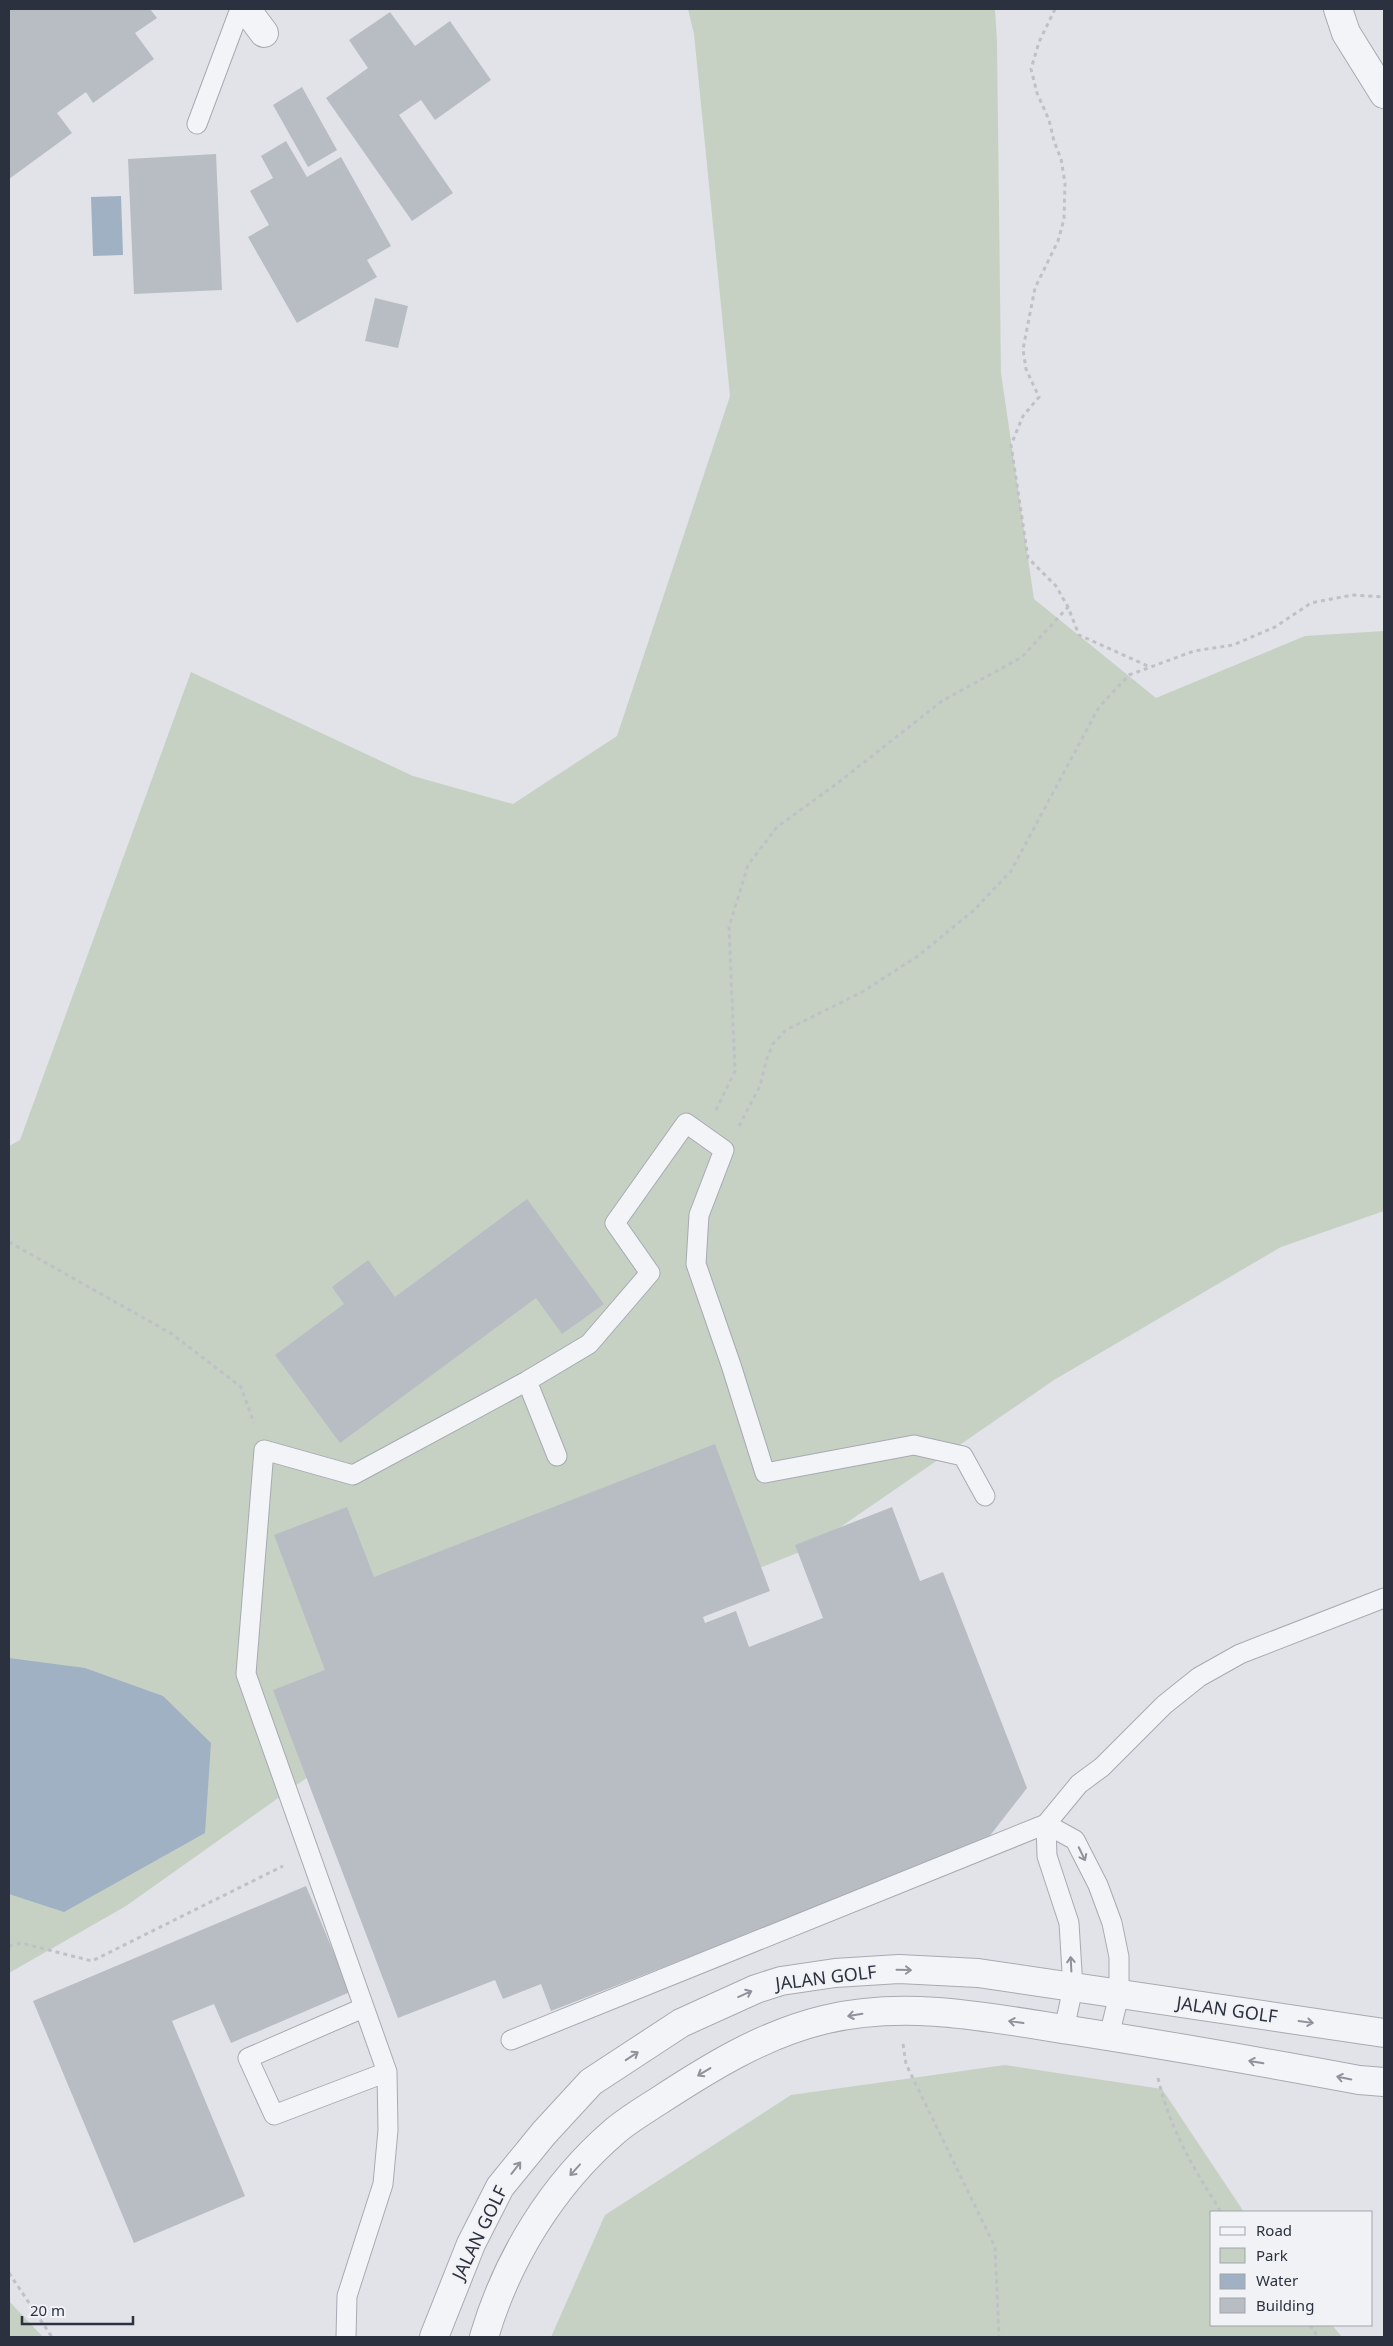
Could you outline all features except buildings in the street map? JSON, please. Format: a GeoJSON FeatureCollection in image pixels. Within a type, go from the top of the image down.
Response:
{"type":"FeatureCollection","features":[{"type":"Feature","properties":{"kind":"street"},"geometry":{"type":"LineString","coordinates":[[246,9],[264,33]]}},
{"type":"Feature","properties":{"kind":"street"},"geometry":{"type":"LineString","coordinates":[[1338,9],[1346,33],[1384,94]]}},
{"type":"Feature","properties":{"kind":"street","name":"JALAN GOLF"},"geometry":{"type":"LineString","coordinates":[[434,2337],[471,2244],[500,2187],[544,2133],[592,2082],[681,2023],[756,1989],[781,1981],[835,1973],[899,1969],[978,1973],[1384,2032]]}},
{"type":"Feature","properties":{"kind":"street"},"geometry":{"type":"LineString","coordinates":[[484,2337],[493,2304],[523,2244],[566,2180],[590,2153],[617,2129],[706,2071],[764,2040],[823,2020],[885,2010],[946,2011],[1109,2036],[1359,2080],[1384,2082]]}},
{"type":"Feature","properties":{"kind":"lane"},"geometry":{"type":"LineString","coordinates":[[197,124],[240,9]]}},
{"type":"Feature","properties":{"kind":"lane"},"geometry":{"type":"LineString","coordinates":[[346,2337],[347,2296],[383,2184],[388,2130],[387,2072],[246,1674],[264,1450],[353,1474],[527,1381],[589,1344],[650,1273],[615,1223],[686,1123],[724,1150],[699,1215],[696,1264],[731,1365],[765,1473],[914,1445],[963,1456],[985,1496]]}},
{"type":"Feature","properties":{"kind":"lane"},"geometry":{"type":"LineString","coordinates":[[527,1381],[557,1456]]}},
{"type":"Feature","properties":{"kind":"lane"},"geometry":{"type":"LineString","coordinates":[[511,2040],[1046,1824],[1079,1784],[1102,1767],[1164,1705],[1198,1677],[1240,1654],[1384,1598]]}},
{"type":"Feature","properties":{"kind":"lane"},"geometry":{"type":"LineString","coordinates":[[1046,1824],[1047,1856],[1069,1923],[1073,1988],[1064,2029]]}},
{"type":"Feature","properties":{"kind":"lane"},"geometry":{"type":"LineString","coordinates":[[1046,1824],[1075,1840],[1098,1885],[1112,1923],[1119,1956],[1119,1995],[1109,2036]]}},
{"type":"Feature","properties":{"kind":"lane"},"geometry":{"type":"LineString","coordinates":[[363,2008],[248,2058],[274,2115],[387,2072]]}},
{"type":"Feature","properties":{"kind":"path"},"geometry":{"type":"LineString","coordinates":[[1055,9],[1039,42],[1031,69],[1036,93],[1049,120],[1054,141],[1062,160],[1065,183],[1064,219],[1058,241],[1035,288],[1023,349],[1026,369],[1039,397],[1023,416],[1011,445],[1028,558],[1056,586],[1068,607],[1079,635],[1150,667]]}},
{"type":"Feature","properties":{"kind":"path"},"geometry":{"type":"LineString","coordinates":[[724,1150],[760,1086],[767,1058],[773,1044],[786,1030],[862,992],[918,956],[974,910],[1010,871],[1099,707],[1129,675],[1194,651],[1233,645],[1275,627],[1311,603],[1352,595],[1384,596]]}},
{"type":"Feature","properties":{"kind":"path"},"geometry":{"type":"LineString","coordinates":[[704,1135],[735,1071],[729,927],[748,865],[777,827],[942,701],[1022,657],[1068,607]]}},
{"type":"Feature","properties":{"kind":"path"},"geometry":{"type":"LineString","coordinates":[[9,1242],[172,1334],[241,1387],[264,1450]]}},
{"type":"Feature","properties":{"kind":"path"},"geometry":{"type":"LineString","coordinates":[[9,1946],[21,1943],[92,1961],[309,1853]]}},
{"type":"Feature","properties":{"kind":"path"},"geometry":{"type":"LineString","coordinates":[[896,2011],[906,2064],[996,2247],[999,2337]]}},
{"type":"Feature","properties":{"kind":"path"},"geometry":{"type":"LineString","coordinates":[[1150,2043],[1164,2102],[1184,2153],[1220,2211]]}},
{"type":"Feature","properties":{"kind":"path"},"geometry":{"type":"LineString","coordinates":[[9,2273],[52,2337]]}},
{"type":"Feature","properties":{"kind":"path"},"geometry":{"type":"LineString","coordinates":[[1311,2326],[1318,2337]]}},
{"type":"Feature","properties":{"kind":"green space"},"geometry":{"type":"Polygon","coordinates":[[[688,9],[995,9],[1001,373],[1034,599],[1156,698],[1305,636],[1384,631],[1384,1211],[1281,1247],[1054,1380],[810,1548],[405,1708],[126,1906],[9,1973],[9,1146],[20,1140],[191,672],[413,776],[513,804],[617,736],[730,396],[694,34],[688,9]]]}},
{"type":"Feature","properties":{"kind":"green space"},"geometry":{"type":"Polygon","coordinates":[[[1005,2065],[1162,2089],[1243,2211],[1210,2211],[1210,2326],[1333,2326],[1342,2337],[551,2337],[605,2215],[791,2095],[1005,2065]]]}},
{"type":"Feature","properties":{"kind":"green space"},"geometry":{"type":"Polygon","coordinates":[[[9,2301],[43,2337],[9,2337],[9,2301]]]}},
{"type":"Feature","properties":{"kind":"water"},"geometry":{"type":"Polygon","coordinates":[[[121,196],[123,255],[93,256],[91,197],[121,196]]]}},
{"type":"Feature","properties":{"kind":"water"},"geometry":{"type":"Polygon","coordinates":[[[9,1658],[85,1668],[163,1696],[211,1743],[205,1833],[64,1912],[9,1894],[9,1658]]]}}]}
